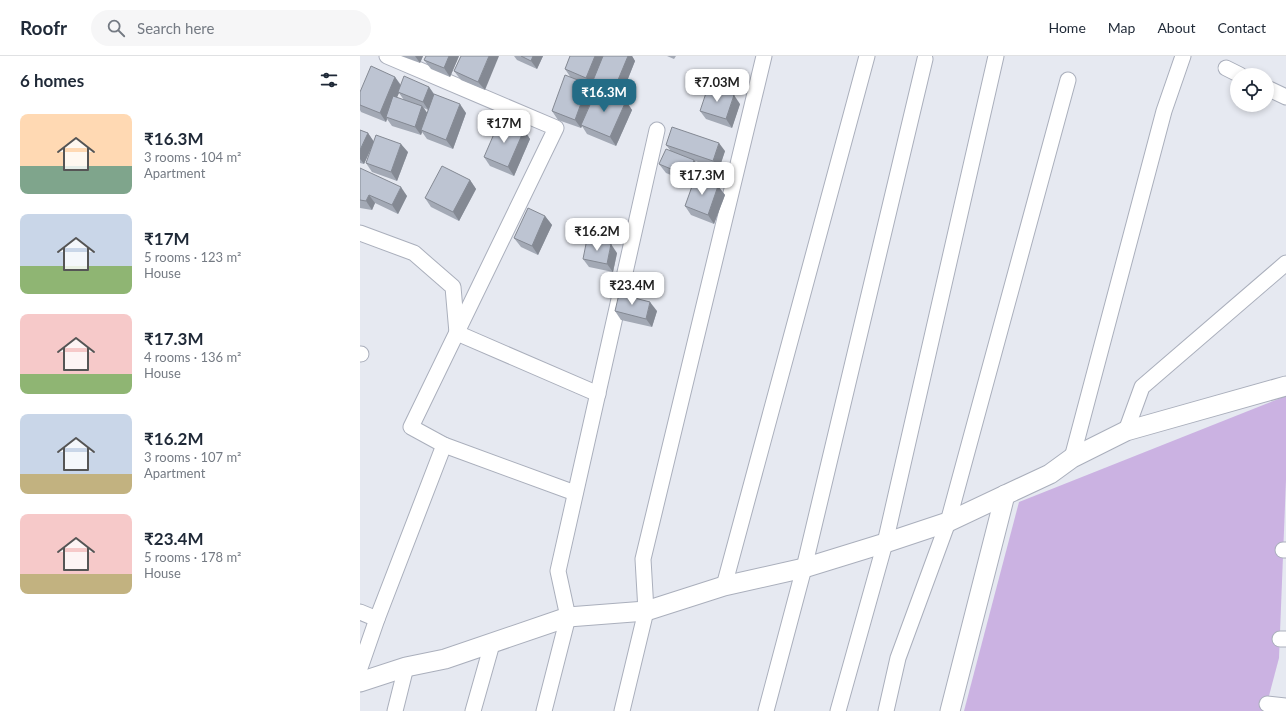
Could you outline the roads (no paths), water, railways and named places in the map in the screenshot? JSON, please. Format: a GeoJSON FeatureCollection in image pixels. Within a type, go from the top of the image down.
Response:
{"type":"FeatureCollection","features":[{"type":"Feature","properties":{"kind":"street"},"geometry":{"type":"LineString","coordinates":[[387,56],[556,128],[411,427],[444,445],[576,493]]}},
{"type":"Feature","properties":{"kind":"street"},"geometry":{"type":"LineString","coordinates":[[622,711],[646,611],[642,559],[764,56]]}},
{"type":"Feature","properties":{"kind":"street"},"geometry":{"type":"LineString","coordinates":[[724,586],[867,56]]}},
{"type":"Feature","properties":{"kind":"street"},"geometry":{"type":"LineString","coordinates":[[838,711],[885,543],[996,56]]}},
{"type":"Feature","properties":{"kind":"street"},"geometry":{"type":"LineString","coordinates":[[1072,458],[1164,111],[1183,56]]}},
{"type":"Feature","properties":{"kind":"street"},"geometry":{"type":"LineString","coordinates":[[766,711],[804,568],[925,59]]}},
{"type":"Feature","properties":{"kind":"street"},"geometry":{"type":"LineString","coordinates":[[1226,68],[1230,70]]}},
{"type":"Feature","properties":{"kind":"street"},"geometry":{"type":"LineString","coordinates":[[886,711],[898,658],[948,522],[1068,80]]}},
{"type":"Feature","properties":{"kind":"street"},"geometry":{"type":"LineString","coordinates":[[1274,91],[1286,97]]}},
{"type":"Feature","properties":{"kind":"street"},"geometry":{"type":"LineString","coordinates":[[544,711],[568,617],[558,571],[657,130]]}},
{"type":"Feature","properties":{"kind":"street"},"geometry":{"type":"LineString","coordinates":[[360,233],[414,253],[453,287],[457,333]]}},
{"type":"Feature","properties":{"kind":"street"},"geometry":{"type":"LineString","coordinates":[[1126,431],[1142,387],[1286,263]]}},
{"type":"Feature","properties":{"kind":"street"},"geometry":{"type":"LineString","coordinates":[[457,333],[598,394]]}},
{"type":"Feature","properties":{"kind":"street"},"geometry":{"type":"LineString","coordinates":[[360,682],[406,667],[445,659],[568,617],[646,611],[724,586],[804,568],[885,543],[948,522],[1050,474],[1072,458],[1126,431],[1286,386]]}},
{"type":"Feature","properties":{"kind":"street"},"geometry":{"type":"LineString","coordinates":[[360,668],[377,619],[444,445]]}},
{"type":"Feature","properties":{"kind":"street"},"geometry":{"type":"LineString","coordinates":[[950,711],[1005,495]]}},
{"type":"Feature","properties":{"kind":"street"},"geometry":{"type":"LineString","coordinates":[[360,612],[377,619]]}},
{"type":"Feature","properties":{"kind":"street"},"geometry":{"type":"LineString","coordinates":[[473,711],[492,644]]}},
{"type":"Feature","properties":{"kind":"street"},"geometry":{"type":"LineString","coordinates":[[395,711],[406,667]]}},
{"type":"Feature","properties":{"kind":"street"},"geometry":{"type":"LineString","coordinates":[[1267,704],[1286,706]]}}]}
